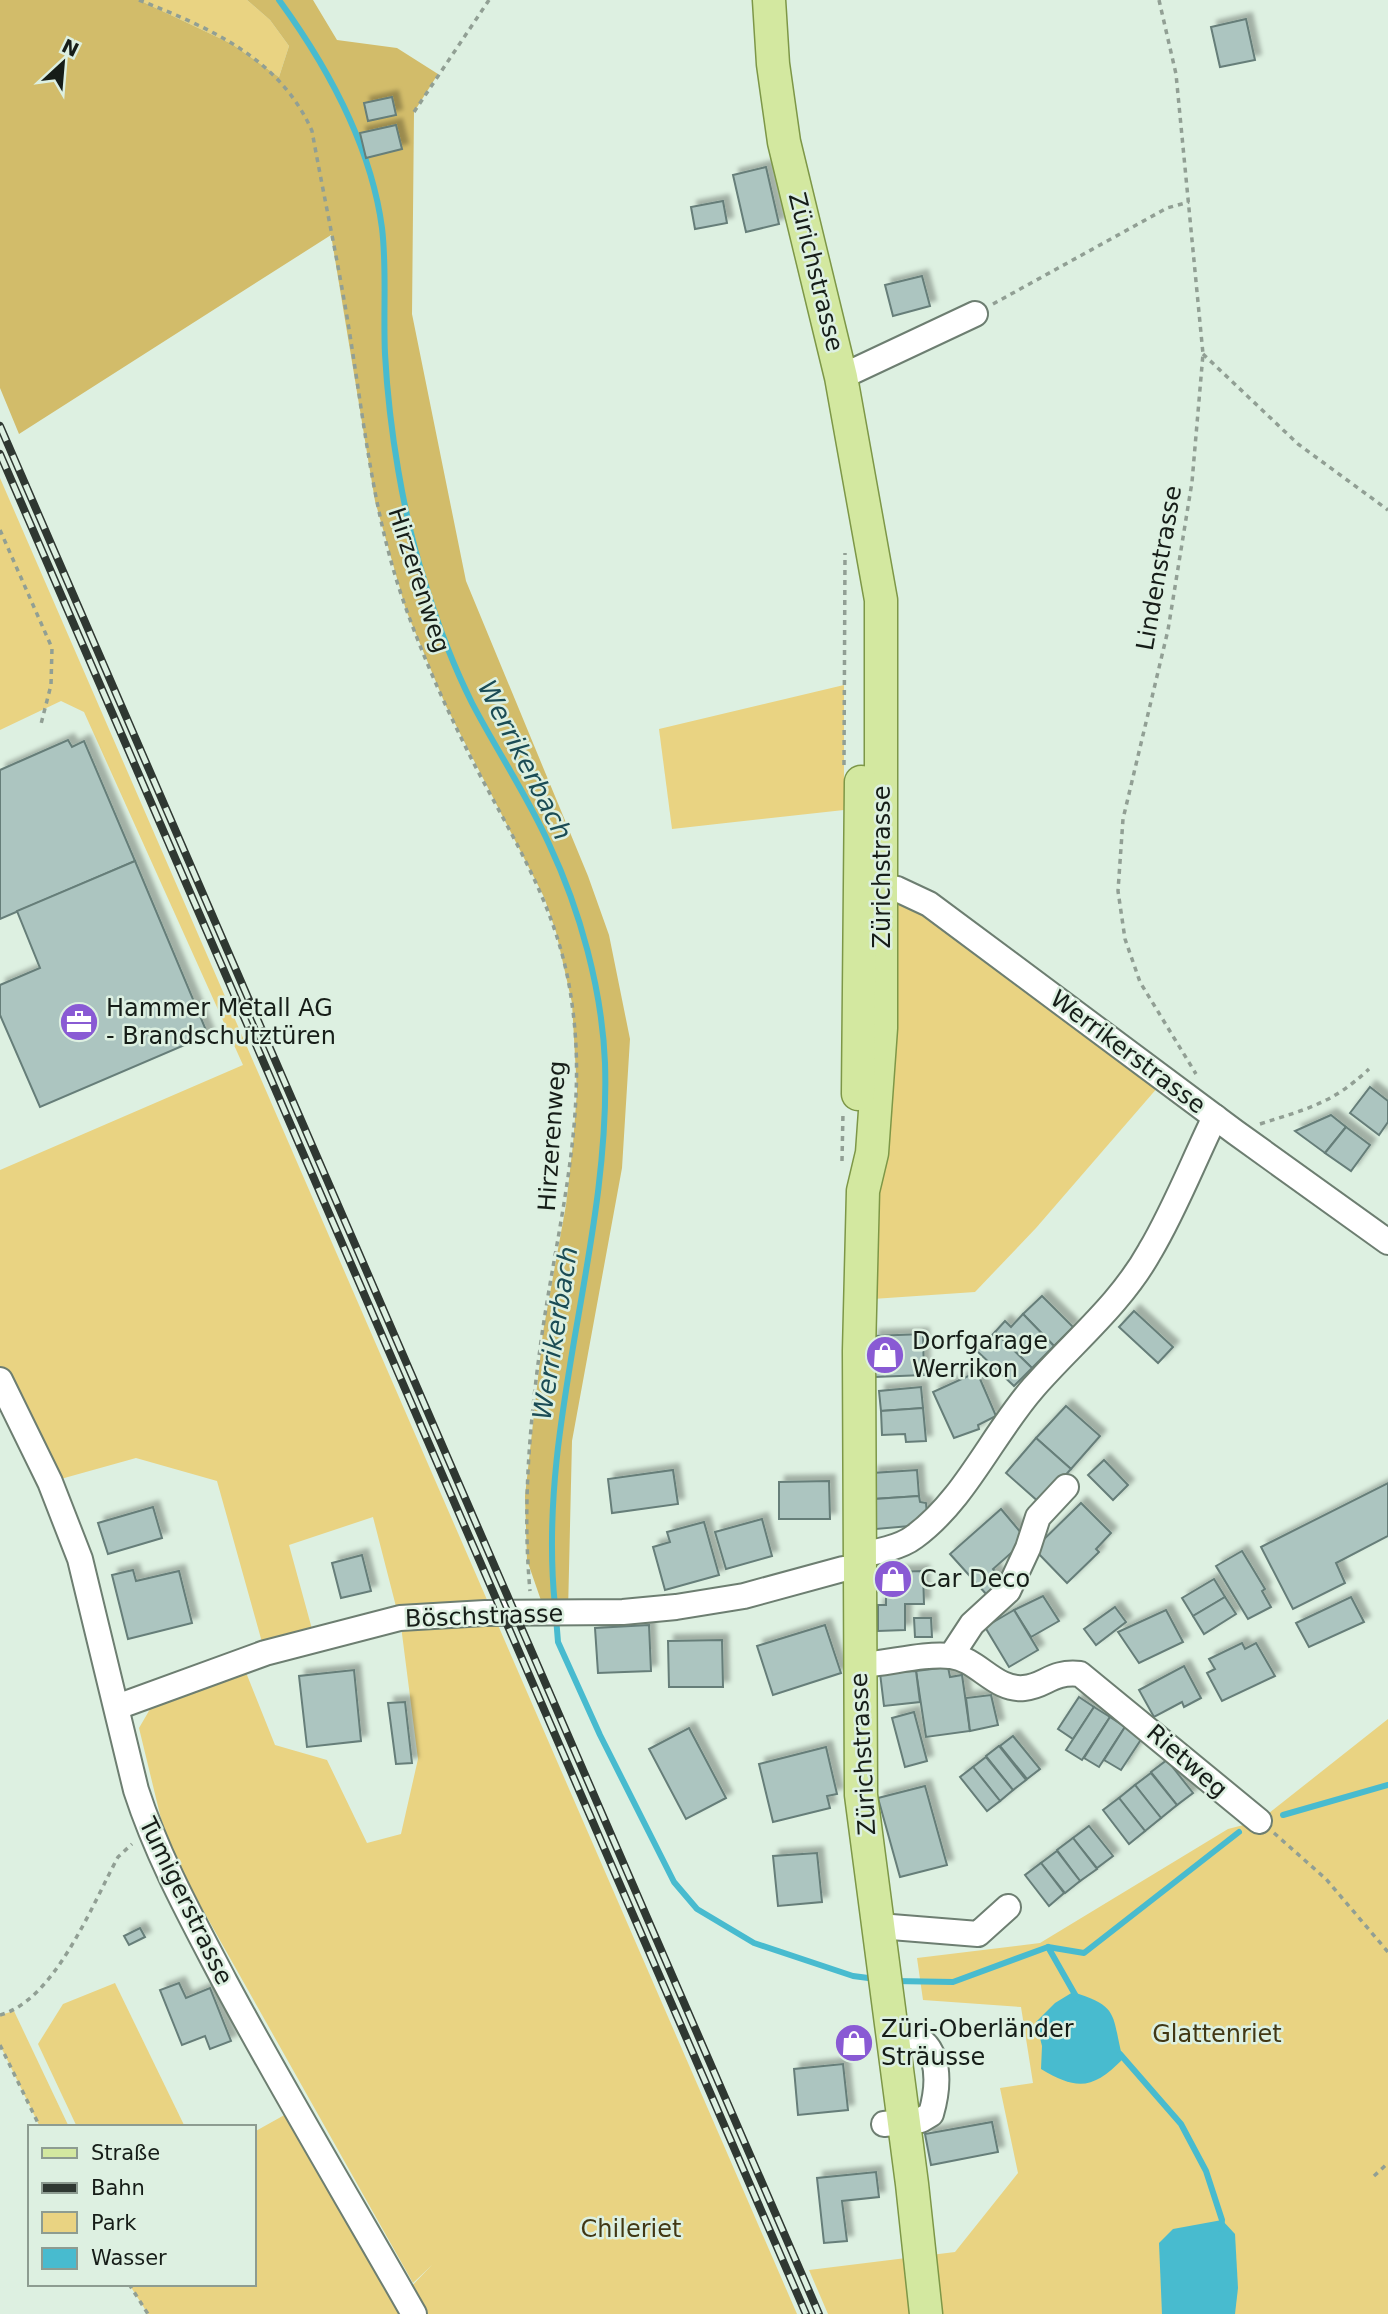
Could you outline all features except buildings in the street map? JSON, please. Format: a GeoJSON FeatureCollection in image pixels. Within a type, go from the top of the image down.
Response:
{"type":"FeatureCollection","features":[{"type":"Feature","properties":{"kind":"main road","name":"Zürichstrasse"},"geometry":{"type":"LineString","coordinates":[[769,0],[773,64],[785,142],[860,467],[857,547],[863,601],[871,883],[858,1166],[863,1191],[859,1561],[861,1795],[892,2034],[894,2123],[926,2314]]}},
{"type":"Feature","properties":{"kind":"street"},"geometry":{"type":"LineString","coordinates":[[841,377],[975,314]]}},
{"type":"Feature","properties":{"kind":"street","name":"Werrikerstrasse"},"geometry":{"type":"LineString","coordinates":[[871,883],[929,904],[1235,1132],[1388,1242]]}},
{"type":"Feature","properties":{"kind":"street","name":"Böschstrasse"},"geometry":{"type":"LineString","coordinates":[[117,1707],[265,1653],[400,1618],[676,1607],[744,1595],[843,1569],[871,1553],[913,1539],[945,1510],[999,1430],[1033,1387],[1119,1299],[1151,1251],[1215,1117]]}},
{"type":"Feature","properties":{"kind":"street","name":"Tumigerstrasse"},"geometry":{"type":"LineString","coordinates":[[0,1380],[67,1522],[80,1559],[148,1827],[172,1882],[293,2110],[414,2314]]}},
{"type":"Feature","properties":{"kind":"street"},"geometry":{"type":"LineString","coordinates":[[859,1665],[951,1656],[972,1624],[1008,1591],[1028,1548],[1038,1517],[1066,1488]]}},
{"type":"Feature","properties":{"kind":"street","name":"Rietweg"},"geometry":{"type":"LineString","coordinates":[[951,1656],[968,1660],[998,1683],[1024,1688],[1061,1672],[1080,1674],[1259,1821]]}},
{"type":"Feature","properties":{"kind":"street"},"geometry":{"type":"LineString","coordinates":[[879,1926],[978,1934],[1008,1908]]}},
{"type":"Feature","properties":{"kind":"path","name":"Hirzerenweg"},"geometry":{"type":"LineString","coordinates":[[139,0],[199,26],[255,59],[279,77],[307,119],[312,131],[352,345],[375,501],[391,561],[410,621],[441,696],[544,897],[566,968],[575,1027],[577,1091],[566,1205],[543,1332],[525,1496],[527,1560],[549,1612]]}},
{"type":"Feature","properties":{"kind":"path"},"geometry":{"type":"LineString","coordinates":[[414,112],[489,0]]}},
{"type":"Feature","properties":{"kind":"path","name":"Lindenstrasse"},"geometry":{"type":"LineString","coordinates":[[1159,0],[1176,74],[1203,354],[1192,482],[1171,617],[1127,797],[1118,866],[1120,914],[1132,961],[1150,1002],[1199,1079]]}},
{"type":"Feature","properties":{"kind":"path"},"geometry":{"type":"LineString","coordinates":[[975,314],[1167,208],[1189,202]]}},
{"type":"Feature","properties":{"kind":"path"},"geometry":{"type":"LineString","coordinates":[[1203,354],[1298,444],[1388,510]]}},
{"type":"Feature","properties":{"kind":"path"},"geometry":{"type":"LineString","coordinates":[[0,530],[52,648],[51,685],[41,724]]}},
{"type":"Feature","properties":{"kind":"path"},"geometry":{"type":"LineString","coordinates":[[844,768],[857,547]]}},
{"type":"Feature","properties":{"kind":"path"},"geometry":{"type":"LineString","coordinates":[[1235,1132],[1317,1106],[1345,1092],[1369,1069]]}},
{"type":"Feature","properties":{"kind":"path"},"geometry":{"type":"LineString","coordinates":[[842,1167],[843,1099]]}},
{"type":"Feature","properties":{"kind":"path"},"geometry":{"type":"LineString","coordinates":[[1259,1821],[1326,1879],[1357,1912],[1388,1952]]}},
{"type":"Feature","properties":{"kind":"path"},"geometry":{"type":"LineString","coordinates":[[0,2015],[15,2011],[37,1994],[59,1964],[118,1857],[148,1827]]}},
{"type":"Feature","properties":{"kind":"path"},"geometry":{"type":"LineString","coordinates":[[0,2045],[39,2125]]}},
{"type":"Feature","properties":{"kind":"path"},"geometry":{"type":"LineString","coordinates":[[1374,2176],[1388,2163]]}},
{"type":"Feature","properties":{"kind":"path"},"geometry":{"type":"LineString","coordinates":[[130,2286],[148,2314]]}},
{"type":"Feature","properties":{"kind":"green space"},"geometry":{"type":"Polygon","coordinates":[[[139,0],[247,0],[270,20],[289,46],[279,77],[232,44],[139,0]]]}},
{"type":"Feature","properties":{"kind":"green space","name":"Chileriet"},"geometry":{"type":"Polygon","coordinates":[[[0,478],[797,2314],[414,2314],[403,2295],[432,2265],[413,2283],[186,1880],[163,1827],[139,1728],[153,1704],[243,1665],[275,1745],[327,1760],[367,1843],[401,1834],[418,1759],[401,1626],[373,1517],[289,1545],[315,1640],[265,1653],[217,1481],[136,1458],[50,1482],[0,1380],[0,1170],[243,1065],[84,712],[61,701],[0,730],[0,478]]]}},
{"type":"Feature","properties":{"kind":"green space"},"geometry":{"type":"Polygon","coordinates":[[[844,685],[844,810],[672,829],[659,729],[844,685]]]}},
{"type":"Feature","properties":{"kind":"green space"},"geometry":{"type":"Polygon","coordinates":[[[882,885],[1165,1079],[1036,1228],[975,1292],[858,1300],[882,885]]]}},
{"type":"Feature","properties":{"kind":"green space","name":"Glattenriet"},"geometry":{"type":"Polygon","coordinates":[[[1388,1719],[1388,2314],[828,2314],[809,2270],[955,2252],[1018,2173],[1000,2088],[1033,2083],[1021,2007],[923,2000],[917,1958],[1040,1943],[1228,1829],[1259,1821],[1388,1719]]]}},
{"type":"Feature","properties":{"kind":"green space"},"geometry":{"type":"Polygon","coordinates":[[[115,1983],[184,2125],[76,2125],[38,2044],[63,2004],[115,1983]]]}},
{"type":"Feature","properties":{"kind":"green space"},"geometry":{"type":"Polygon","coordinates":[[[14,2011],[68,2125],[39,2125],[0,2045],[0,2015],[14,2011]]]}},
{"type":"Feature","properties":{"kind":"green space"},"geometry":{"type":"Polygon","coordinates":[[[288,2113],[403,2314],[148,2314],[130,2286],[256,2286],[256,2131],[288,2113]]]}},
{"type":"Feature","properties":{"kind":"shaded area"},"geometry":{"type":"Polygon","coordinates":[[[0,0],[139,0],[232,44],[279,77],[289,46],[270,20],[247,0],[313,0],[337,40],[397,48],[438,74],[414,112],[412,314],[466,581],[588,876],[609,935],[630,1039],[622,1168],[572,1441],[568,1612],[545,1612],[527,1560],[525,1496],[543,1332],[566,1205],[573,1144],[577,1091],[572,1003],[556,932],[544,897],[446,706],[406,610],[375,501],[331,235],[19,434],[0,388],[0,0]]]}},
{"type":"Feature","properties":{"kind":"water"},"geometry":{"type":"Polygon","coordinates":[[[1073,1992],[1107,2008],[1115,2022],[1123,2059],[1103,2076],[1085,2084],[1065,2081],[1041,2069],[1042,2046],[1036,2022],[1055,2003],[1073,1992]]]}},
{"type":"Feature","properties":{"kind":"water"},"geometry":{"type":"Polygon","coordinates":[[[1222,2220],[1235,2234],[1238,2288],[1235,2314],[1162,2314],[1159,2243],[1173,2229],[1222,2220]]]}},
{"type":"Feature","properties":{"kind":"waterway","name":"Werrikerbach"},"geometry":{"type":"LineString","coordinates":[[279,0],[330,79],[357,137],[376,197],[382,228],[385,354],[394,441],[410,530],[431,601],[465,689],[531,808],[560,869],[588,950],[599,1007],[605,1063],[604,1131],[597,1199],[564,1402],[556,1470],[552,1538],[555,1606]]}},
{"type":"Feature","properties":{"kind":"waterway","name":"Werrikerbach"},"geometry":{"type":"LineString","coordinates":[[556,1617],[558,1642],[600,1735],[674,1882],[697,1909],[754,1943],[853,1976],[876,1979]]}},
{"type":"Feature","properties":{"kind":"waterway"},"geometry":{"type":"LineString","coordinates":[[1283,1815],[1388,1785]]}},
{"type":"Feature","properties":{"kind":"waterway"},"geometry":{"type":"LineString","coordinates":[[894,1981],[953,1982],[1048,1947],[1084,1953],[1239,1832]]}},
{"type":"Feature","properties":{"kind":"waterway","name":"Werrikerbach"},"geometry":{"type":"LineString","coordinates":[[1048,1947],[1077,1998]]}},
{"type":"Feature","properties":{"kind":"waterway","name":"Werrikerbach"},"geometry":{"type":"LineString","coordinates":[[1120,2054],[1181,2124],[1206,2171],[1222,2220],[1221,2229]]}},
{"type":"Feature","properties":{"kind":"railway"},"geometry":{"type":"LineString","coordinates":[[0,426],[819,2314]]}},
{"type":"Feature","properties":{"kind":"railway"},"geometry":{"type":"LineString","coordinates":[[0,454],[806,2314]]}},
{"type":"Feature","properties":{"kind":"place","name":"Hammer Metall AG - Brandschutztüren"},"geometry":{"type":"Point","coordinates":[79,1022]}},
{"type":"Feature","properties":{"kind":"place","name":"Dorfgarage Werrikon"},"geometry":{"type":"Point","coordinates":[885,1355]}},
{"type":"Feature","properties":{"kind":"place","name":"Car Deco"},"geometry":{"type":"Point","coordinates":[893,1579]}},
{"type":"Feature","properties":{"kind":"place","name":"Züri-Oberländer Sträusse"},"geometry":{"type":"Point","coordinates":[854,2043]}}]}
